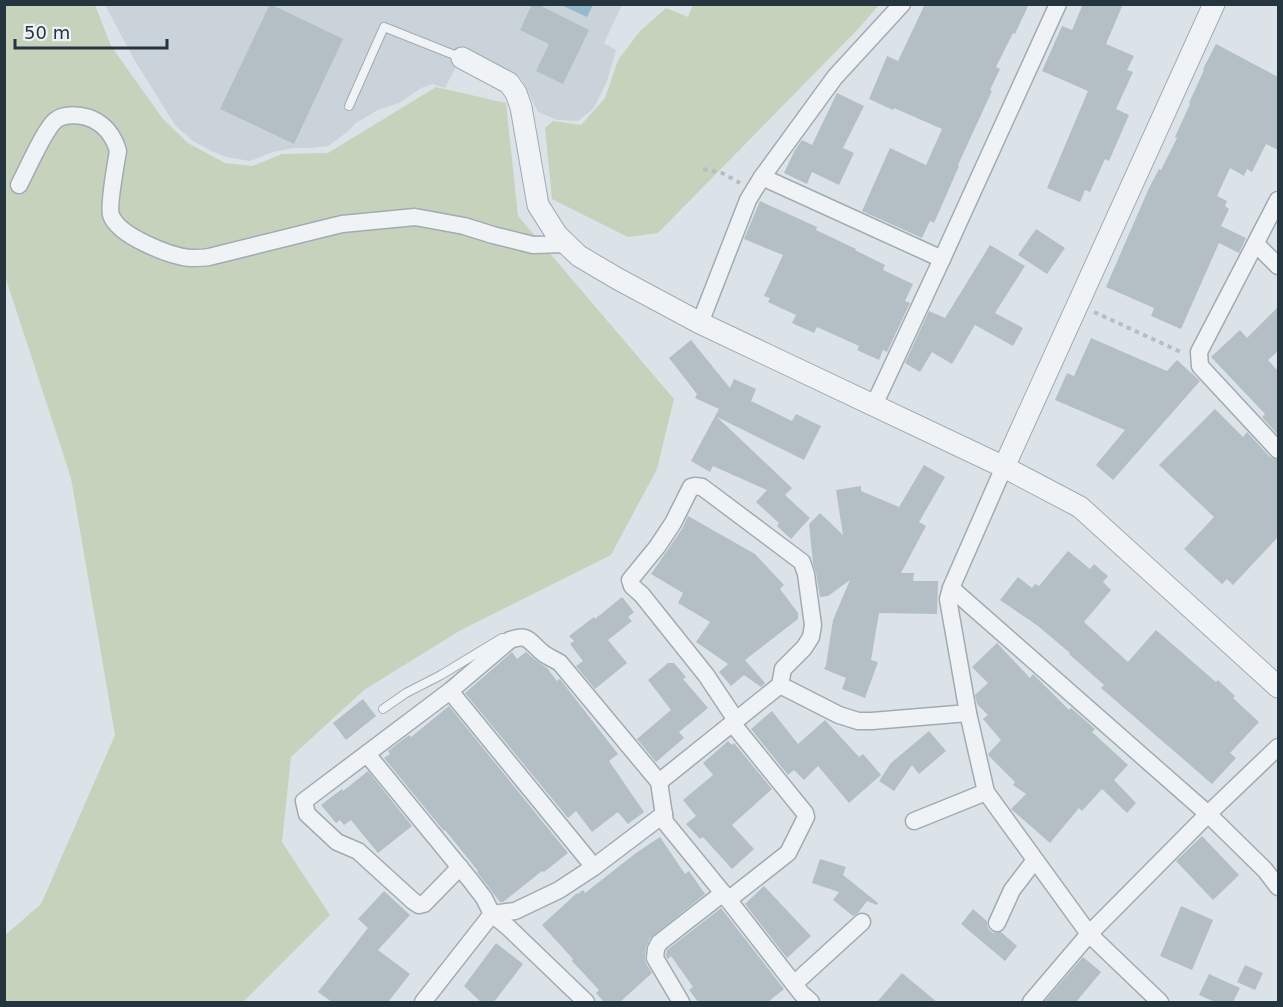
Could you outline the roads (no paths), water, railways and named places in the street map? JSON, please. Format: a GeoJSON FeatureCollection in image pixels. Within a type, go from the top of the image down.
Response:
{"type":"FeatureCollection","features":[{"type":"Feature","properties":{"kind":"street"},"geometry":{"type":"LineString","coordinates":[[700,323],[748,200],[758,183],[835,77],[902,4]]}},
{"type":"Feature","properties":{"kind":"street"},"geometry":{"type":"LineString","coordinates":[[874,405],[1058,4]]}},
{"type":"Feature","properties":{"kind":"street"},"geometry":{"type":"LineString","coordinates":[[1160,1002],[1089,934],[986,792],[968,713],[948,599],[1004,467],[1214,4]]}},
{"type":"Feature","properties":{"kind":"street"},"geometry":{"type":"LineString","coordinates":[[462,58],[509,83],[516,93],[521,107],[538,205],[557,235],[589,263],[700,323],[1004,467],[1080,507],[1278,687]]}},
{"type":"Feature","properties":{"kind":"street"},"geometry":{"type":"LineString","coordinates":[[20,185],[49,127],[57,118],[80,116],[93,120],[115,141],[118,151],[111,214],[116,223],[133,237],[169,253],[190,258],[209,258],[342,224],[415,218],[464,226],[533,244],[567,244]]}},
{"type":"Feature","properties":{"kind":"street"},"geometry":{"type":"LineString","coordinates":[[758,183],[942,259]]}},
{"type":"Feature","properties":{"kind":"street"},"geometry":{"type":"LineString","coordinates":[[1278,200],[1199,352],[1200,366],[1278,450]]}},
{"type":"Feature","properties":{"kind":"street"},"geometry":{"type":"LineString","coordinates":[[1256,244],[1278,266]]}},
{"type":"Feature","properties":{"kind":"street"},"geometry":{"type":"LineString","coordinates":[[659,782],[734,722],[780,684],[783,669],[804,648],[811,637],[813,625],[806,574],[802,562],[702,487],[695,486],[691,487],[673,523],[657,547],[630,580],[632,586],[642,595],[706,675],[734,722],[806,813],[806,817],[788,854],[659,943],[655,958],[681,1002]]}},
{"type":"Feature","properties":{"kind":"street"},"geometry":{"type":"LineString","coordinates":[[951,588],[1208,814],[1265,870],[1278,887]]}},
{"type":"Feature","properties":{"kind":"street"},"geometry":{"type":"LineString","coordinates":[[460,867],[424,904],[419,905],[358,851],[336,842],[307,814],[304,801],[450,692],[510,640],[519,637],[528,638],[545,654],[560,663],[659,782],[665,822],[725,896],[799,995],[862,922]]}},
{"type":"Feature","properties":{"kind":"street"},"geometry":{"type":"LineString","coordinates":[[780,684],[839,715],[858,721],[873,722],[968,713]]}},
{"type":"Feature","properties":{"kind":"street"},"geometry":{"type":"LineString","coordinates":[[450,692],[594,867]]}},
{"type":"Feature","properties":{"kind":"street"},"geometry":{"type":"LineString","coordinates":[[1030,1002],[1089,934],[1278,747]]}},
{"type":"Feature","properties":{"kind":"street"},"geometry":{"type":"LineString","coordinates":[[367,754],[460,867],[484,898],[492,914],[586,1002]]}},
{"type":"Feature","properties":{"kind":"street"},"geometry":{"type":"LineString","coordinates":[[914,821],[986,792]]}},
{"type":"Feature","properties":{"kind":"street"},"geometry":{"type":"LineString","coordinates":[[423,1002],[492,914],[515,911],[559,890],[594,867],[664,814]]}},
{"type":"Feature","properties":{"kind":"street"},"geometry":{"type":"LineString","coordinates":[[997,922],[1012,890],[1035,860]]}},
{"type":"Feature","properties":{"kind":"lane"},"geometry":{"type":"LineString","coordinates":[[350,106],[384,27],[462,58]]}},
{"type":"Feature","properties":{"kind":"lane"},"geometry":{"type":"LineString","coordinates":[[382,710],[406,693],[502,638],[510,640]]}},
{"type":"Feature","properties":{"kind":"water"},"geometry":{"type":"Polygon","coordinates":[[[561,5],[593,5],[587,17],[561,5]]]}}]}
